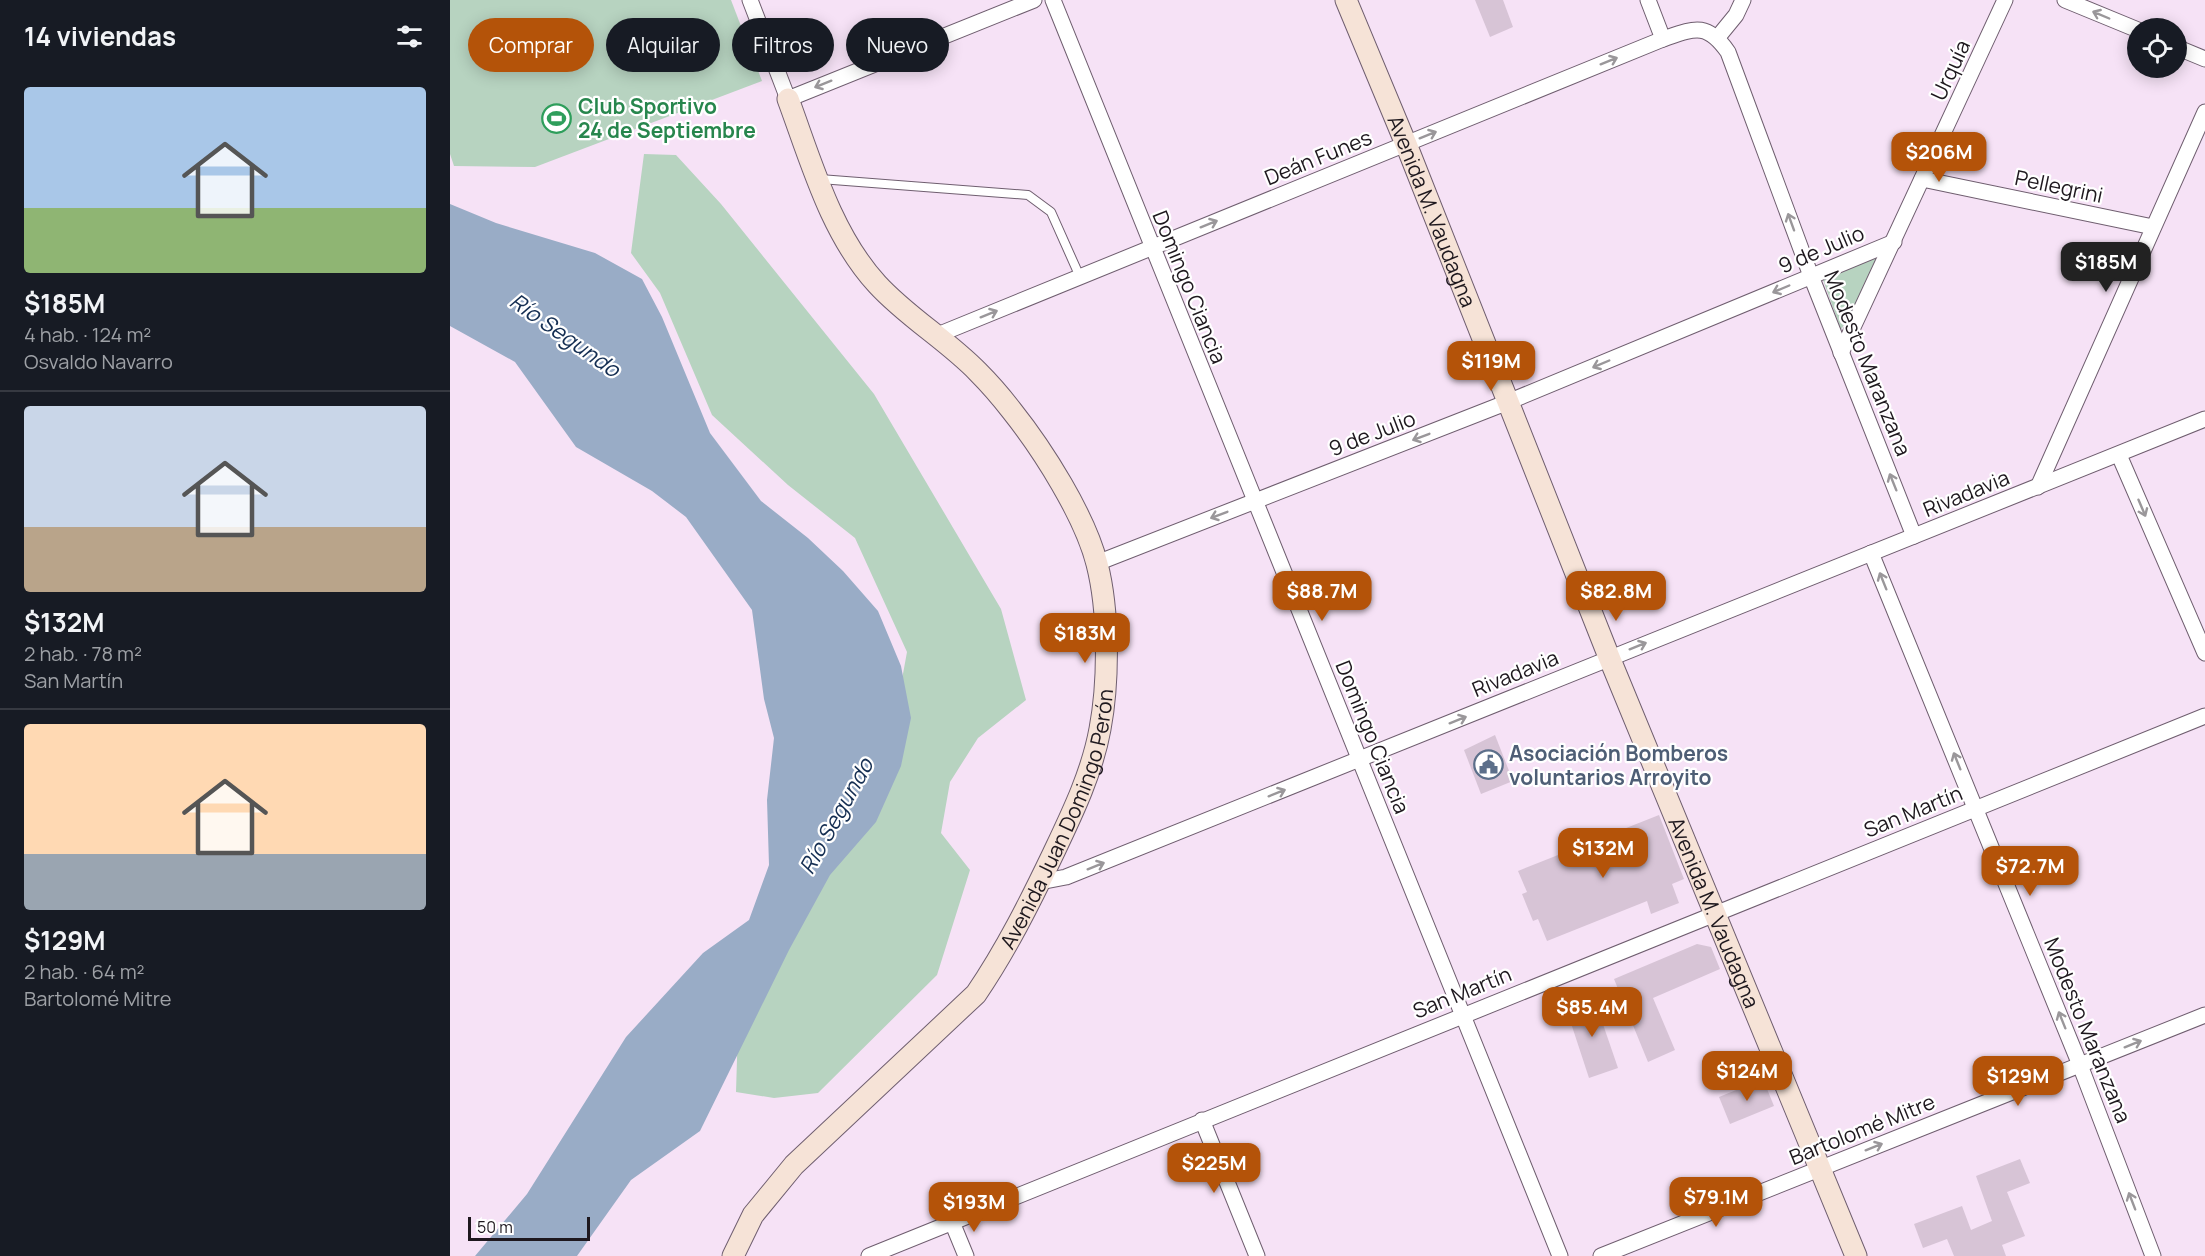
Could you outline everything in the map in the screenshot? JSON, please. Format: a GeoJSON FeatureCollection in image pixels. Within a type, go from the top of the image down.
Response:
{"type":"FeatureCollection","features":[{"type":"Feature","properties":{"kind":"main road","name":"Avenida M. Vaudagna"},"geometry":{"type":"LineString","coordinates":[[1346,0],[1406,144],[1609,657],[1856,1256]]}},
{"type":"Feature","properties":{"kind":"main road","name":"Avenida Juan Domingo Perón"},"geometry":{"type":"LineString","coordinates":[[753,1215],[794,1165],[976,994],[997,963],[1040,882],[1076,806],[1100,728],[1105,687],[1104,624],[1097,563],[1075,510],[1049,464],[1013,412],[978,372],[876,283],[842,232],[818,179],[788,99]]}},
{"type":"Feature","properties":{"kind":"main road"},"geometry":{"type":"LineString","coordinates":[[733,1256],[753,1215]]}},
{"type":"Feature","properties":{"kind":"main road"},"geometry":{"type":"LineString","coordinates":[[740,1256],[753,1215]]}},
{"type":"Feature","properties":{"kind":"street"},"geometry":{"type":"LineString","coordinates":[[750,0],[788,99],[1034,0]]}},
{"type":"Feature","properties":{"kind":"street","name":"Domingo Ciancia"},"geometry":{"type":"LineString","coordinates":[[1053,0],[1560,1256]]}},
{"type":"Feature","properties":{"kind":"street"},"geometry":{"type":"LineString","coordinates":[[1648,0],[1664,39]]}},
{"type":"Feature","properties":{"kind":"street"},"geometry":{"type":"LineString","coordinates":[[1718,37],[1736,15],[1743,0]]}},
{"type":"Feature","properties":{"kind":"street","name":"Urquía"},"geometry":{"type":"LineString","coordinates":[[1842,353],[2005,0]]}},
{"type":"Feature","properties":{"kind":"street"},"geometry":{"type":"LineString","coordinates":[[2065,0],[2127,25]]}},
{"type":"Feature","properties":{"kind":"street","name":"Deán Funes"},"geometry":{"type":"LineString","coordinates":[[935,336],[1664,39],[1691,30],[1704,30],[1718,37]]}},
{"type":"Feature","properties":{"kind":"street","name":"Modesto Maranzana"},"geometry":{"type":"LineString","coordinates":[[1718,37],[1728,52],[1811,276],[1914,536]]}},
{"type":"Feature","properties":{"kind":"street"},"geometry":{"type":"LineString","coordinates":[[2187,52],[2205,59]]}},
{"type":"Feature","properties":{"kind":"street"},"geometry":{"type":"LineString","coordinates":[[2038,487],[2205,112]]}},
{"type":"Feature","properties":{"kind":"street","name":"Pellegrini"},"geometry":{"type":"LineString","coordinates":[[1922,179],[2153,227]]}},
{"type":"Feature","properties":{"kind":"street","name":"9 de Julio"},"geometry":{"type":"LineString","coordinates":[[1097,563],[1508,402],[1894,242]]}},
{"type":"Feature","properties":{"kind":"street","name":"Rivadavia"},"geometry":{"type":"LineString","coordinates":[[1040,882],[1066,877],[2205,419]]}},
{"type":"Feature","properties":{"kind":"street"},"geometry":{"type":"LineString","coordinates":[[2119,455],[2205,653]]}},
{"type":"Feature","properties":{"kind":"street","name":"Modesto Maranzana"},"geometry":{"type":"LineString","coordinates":[[1871,553],[2080,1065],[2153,1256]]}},
{"type":"Feature","properties":{"kind":"street","name":"San Martín"},"geometry":{"type":"LineString","coordinates":[[869,1256],[1462,1014],[2205,716]]}},
{"type":"Feature","properties":{"kind":"street","name":"Bartolomé Mitre"},"geometry":{"type":"LineString","coordinates":[[1601,1256],[2205,1015]]}},
{"type":"Feature","properties":{"kind":"street"},"geometry":{"type":"LineString","coordinates":[[1202,1120],[1257,1256]]}},
{"type":"Feature","properties":{"kind":"street"},"geometry":{"type":"LineString","coordinates":[[952,1222],[966,1256]]}},
{"type":"Feature","properties":{"kind":"lane"},"geometry":{"type":"LineString","coordinates":[[818,179],[1028,195],[1051,212],[1080,277]]}},
{"type":"Feature","properties":{"kind":"green space","name":"Club Sportivo 24 de Septiembre"},"geometry":{"type":"Polygon","coordinates":[[[450,0],[731,0],[738,18],[732,18],[732,72],[759,72],[762,81],[535,167],[454,166],[450,154],[450,0]]]}},
{"type":"Feature","properties":{"kind":"green space"},"geometry":{"type":"Polygon","coordinates":[[[644,154],[676,155],[721,204],[874,394],[1001,609],[1026,700],[978,738],[950,782],[941,833],[970,870],[937,975],[818,1093],[774,1098],[736,1092],[738,1026],[889,750],[907,652],[855,538],[788,485],[712,415],[660,293],[631,253],[644,154]]]}},
{"type":"Feature","properties":{"kind":"green space"},"geometry":{"type":"Polygon","coordinates":[[[1883,254],[1841,330],[1822,277],[1883,254]]]}},
{"type":"Feature","properties":{"kind":"water","name":"Río Segundo"},"geometry":{"type":"Polygon","coordinates":[[[450,204],[496,223],[595,253],[642,279],[662,317],[710,433],[761,501],[808,538],[843,571],[878,611],[901,666],[911,718],[901,766],[876,822],[830,875],[789,950],[700,1131],[631,1180],[577,1256],[475,1256],[527,1194],[626,1037],[703,953],[749,920],[769,865],[767,800],[774,738],[764,699],[752,610],[686,517],[652,491],[576,447],[515,362],[450,326],[450,204]]]}},
{"type":"Feature","properties":{"kind":"building"},"geometry":{"type":"Polygon","coordinates":[[[1475,0],[1503,0],[1513,27],[1490,37],[1475,0]]]}},
{"type":"Feature","properties":{"kind":"building","name":"Asociación Bomberos voluntarios Arroyito"},"geometry":{"type":"Polygon","coordinates":[[[1495,735],[1513,781],[1481,794],[1464,750],[1495,735]]]}},
{"type":"Feature","properties":{"kind":"building"},"geometry":{"type":"Polygon","coordinates":[[[1659,815],[1684,879],[1672,884],[1679,903],[1651,914],[1647,901],[1547,941],[1538,919],[1533,921],[1522,894],[1527,892],[1518,871],[1659,815]]]}},
{"type":"Feature","properties":{"kind":"building"},"geometry":{"type":"Polygon","coordinates":[[[1697,944],[1711,947],[1720,969],[1653,998],[1675,1050],[1648,1062],[1614,979],[1697,944]]]}},
{"type":"Feature","properties":{"kind":"building"},"geometry":{"type":"Polygon","coordinates":[[[1594,998],[1618,1068],[1589,1078],[1566,1008],[1594,998]]]}},
{"type":"Feature","properties":{"kind":"building"},"geometry":{"type":"Polygon","coordinates":[[[1763,1079],[1774,1106],[1730,1124],[1719,1097],[1763,1079]]]}},
{"type":"Feature","properties":{"kind":"building"},"geometry":{"type":"Polygon","coordinates":[[[2020,1159],[2030,1183],[2007,1192],[2025,1236],[2002,1245],[2006,1256],[1954,1256],[1947,1239],[1923,1248],[1914,1224],[1962,1206],[1971,1230],[1992,1221],[1976,1176],[2020,1159]]]}},
{"type":"Feature","properties":{"kind":"place","name":"Club Sportivo 24 de Septiembre"},"geometry":{"type":"Point","coordinates":[557,118]}},
{"type":"Feature","properties":{"kind":"place","name":"Asociación Bomberos voluntarios Arroyito"},"geometry":{"type":"Point","coordinates":[1488,765]}}]}
